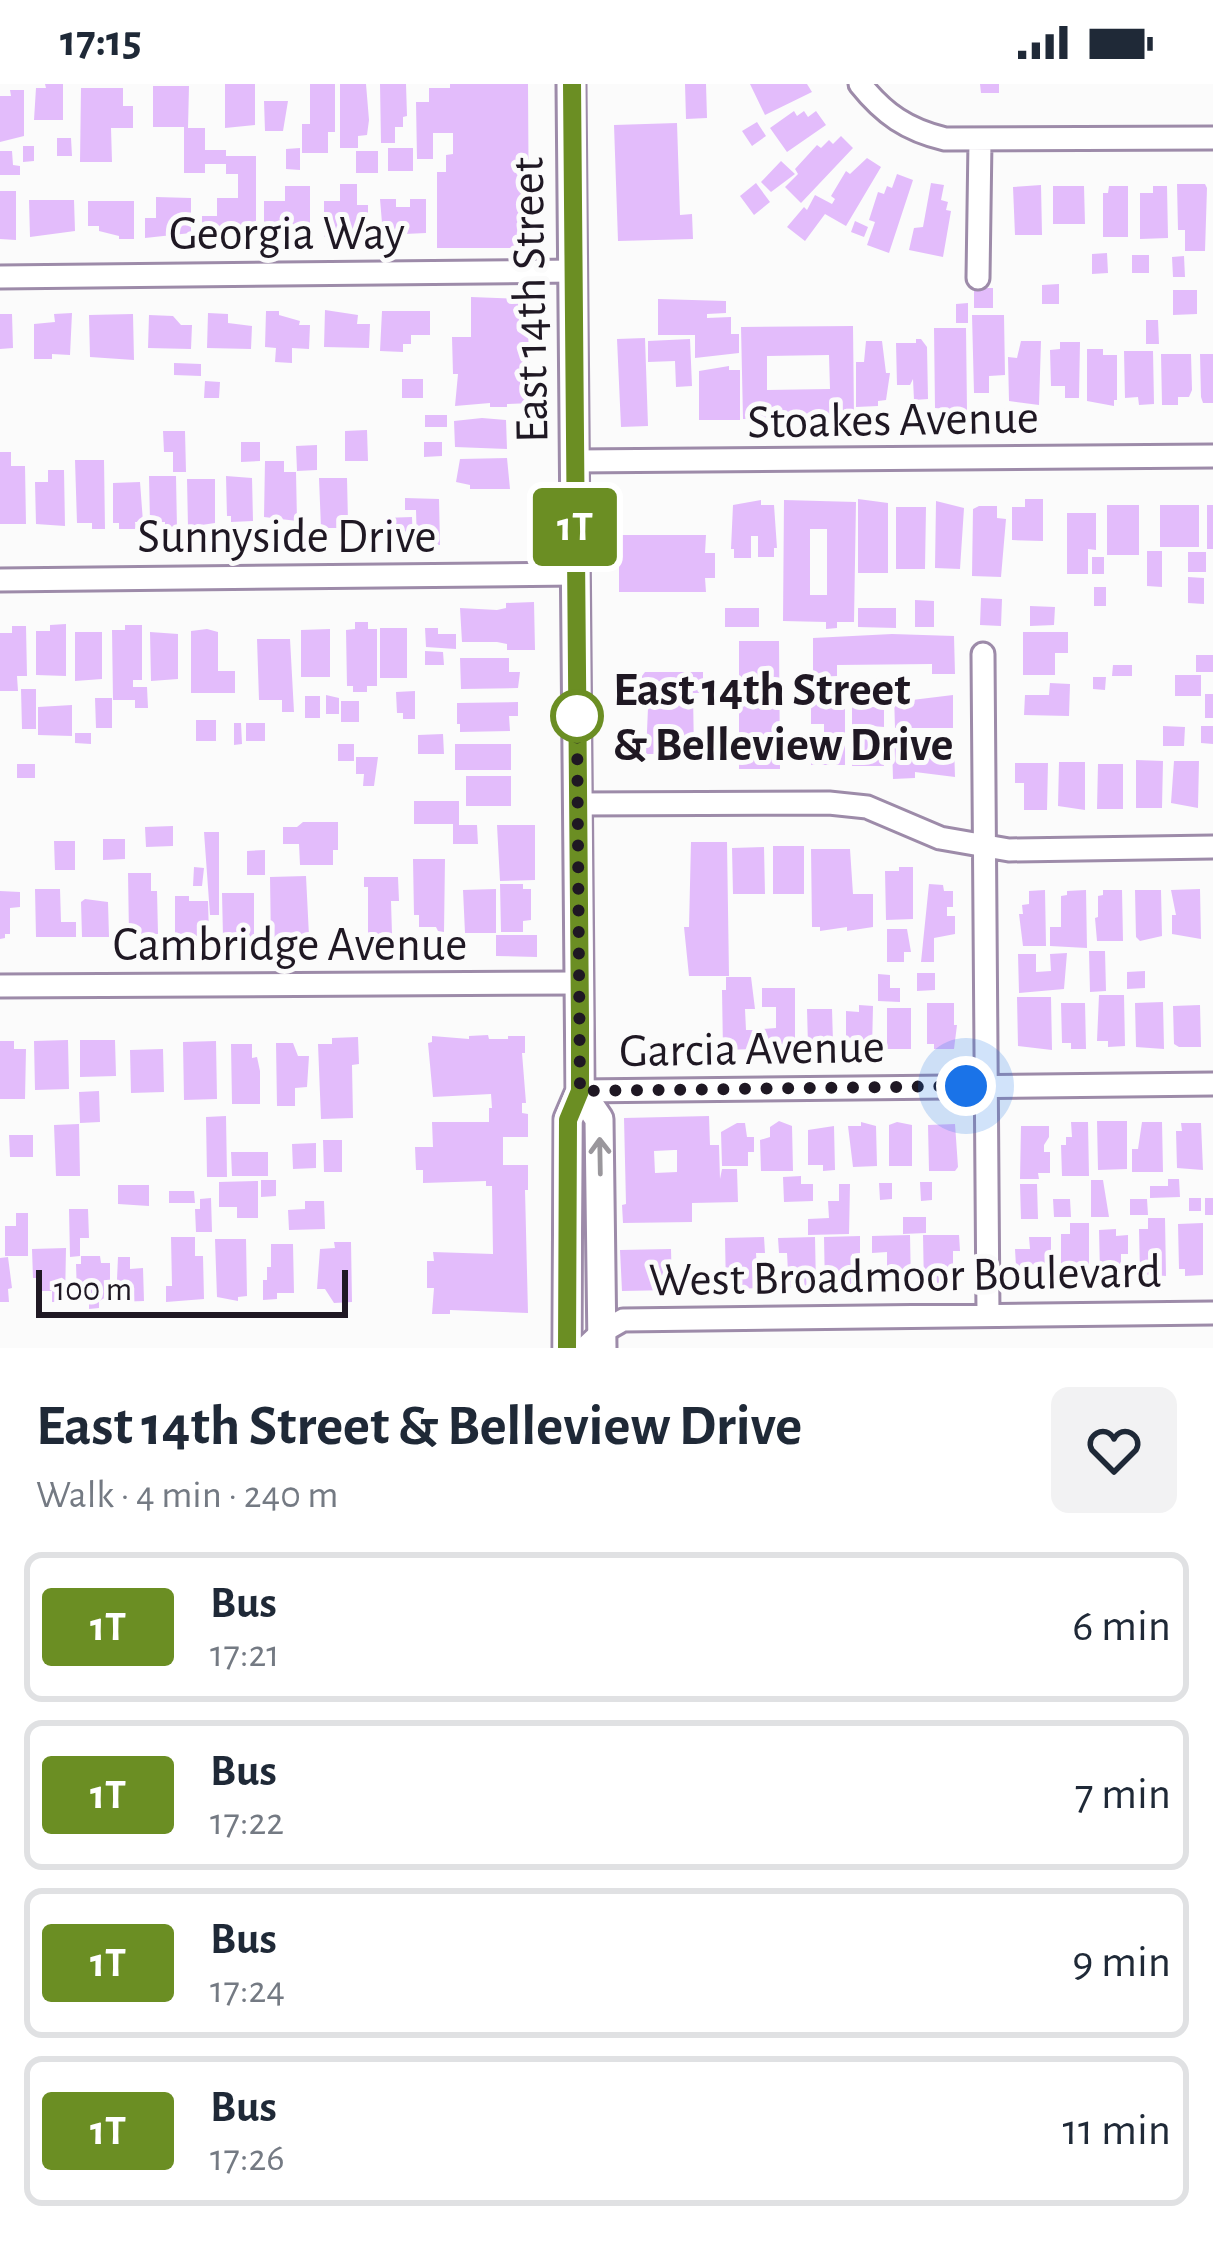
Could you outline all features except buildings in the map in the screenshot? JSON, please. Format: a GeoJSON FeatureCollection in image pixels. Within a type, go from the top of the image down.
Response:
{"type":"FeatureCollection","features":[{"type":"Feature","properties":{"kind":"main road","name":"East 14th Street"},"geometry":{"type":"LineString","coordinates":[[566,1348],[568,1120],[580,1091],[572,84]]}},
{"type":"Feature","properties":{"kind":"main road","name":"East 14th Street"},"geometry":{"type":"LineString","coordinates":[[580,1091],[599,1119],[596,1342]]}},
{"type":"Feature","properties":{"kind":"street"},"geometry":{"type":"LineString","coordinates":[[860,84],[892,120],[920,134],[980,141],[1213,138]]}},
{"type":"Feature","properties":{"kind":"street"},"geometry":{"type":"LineString","coordinates":[[978,278],[980,141]]}},
{"type":"Feature","properties":{"kind":"street","name":"Georgia Way"},"geometry":{"type":"LineString","coordinates":[[0,277],[574,271]]}},
{"type":"Feature","properties":{"kind":"street","name":"Stoakes Avenue"},"geometry":{"type":"LineString","coordinates":[[575,461],[1213,456]]}},
{"type":"Feature","properties":{"kind":"street","name":"Sunnyside Drive"},"geometry":{"type":"LineString","coordinates":[[0,580],[575,574]]}},
{"type":"Feature","properties":{"kind":"street"},"geometry":{"type":"LineString","coordinates":[[983,654],[988,1315]]}},
{"type":"Feature","properties":{"kind":"street"},"geometry":{"type":"LineString","coordinates":[[578,804],[829,803],[867,807],[940,838],[1009,850],[1213,847]]}},
{"type":"Feature","properties":{"kind":"street","name":"Cambridge Avenue"},"geometry":{"type":"LineString","coordinates":[[0,986],[580,983]]}},
{"type":"Feature","properties":{"kind":"street","name":"Garcia Avenue"},"geometry":{"type":"LineString","coordinates":[[580,1091],[1213,1084]]}},
{"type":"Feature","properties":{"kind":"street","name":"West Broadmoor Boulevard"},"geometry":{"type":"LineString","coordinates":[[596,1342],[623,1320],[1213,1313]]}},
{"type":"Feature","properties":{"kind":"bus line","name":"1T"},"geometry":{"type":"LineString","coordinates":[[567,1348],[568,1120],[580,1091],[572,84]]}},
{"type":"Feature","properties":{"kind":"place","name":"East 14th Street & Belleview Drive"},"geometry":{"type":"Point","coordinates":[577,716]}},
{"type":"Feature","properties":{"kind":"route"},"geometry":{"type":"LineString","coordinates":[[577,716],[580,1091],[966,1086]]}}]}
